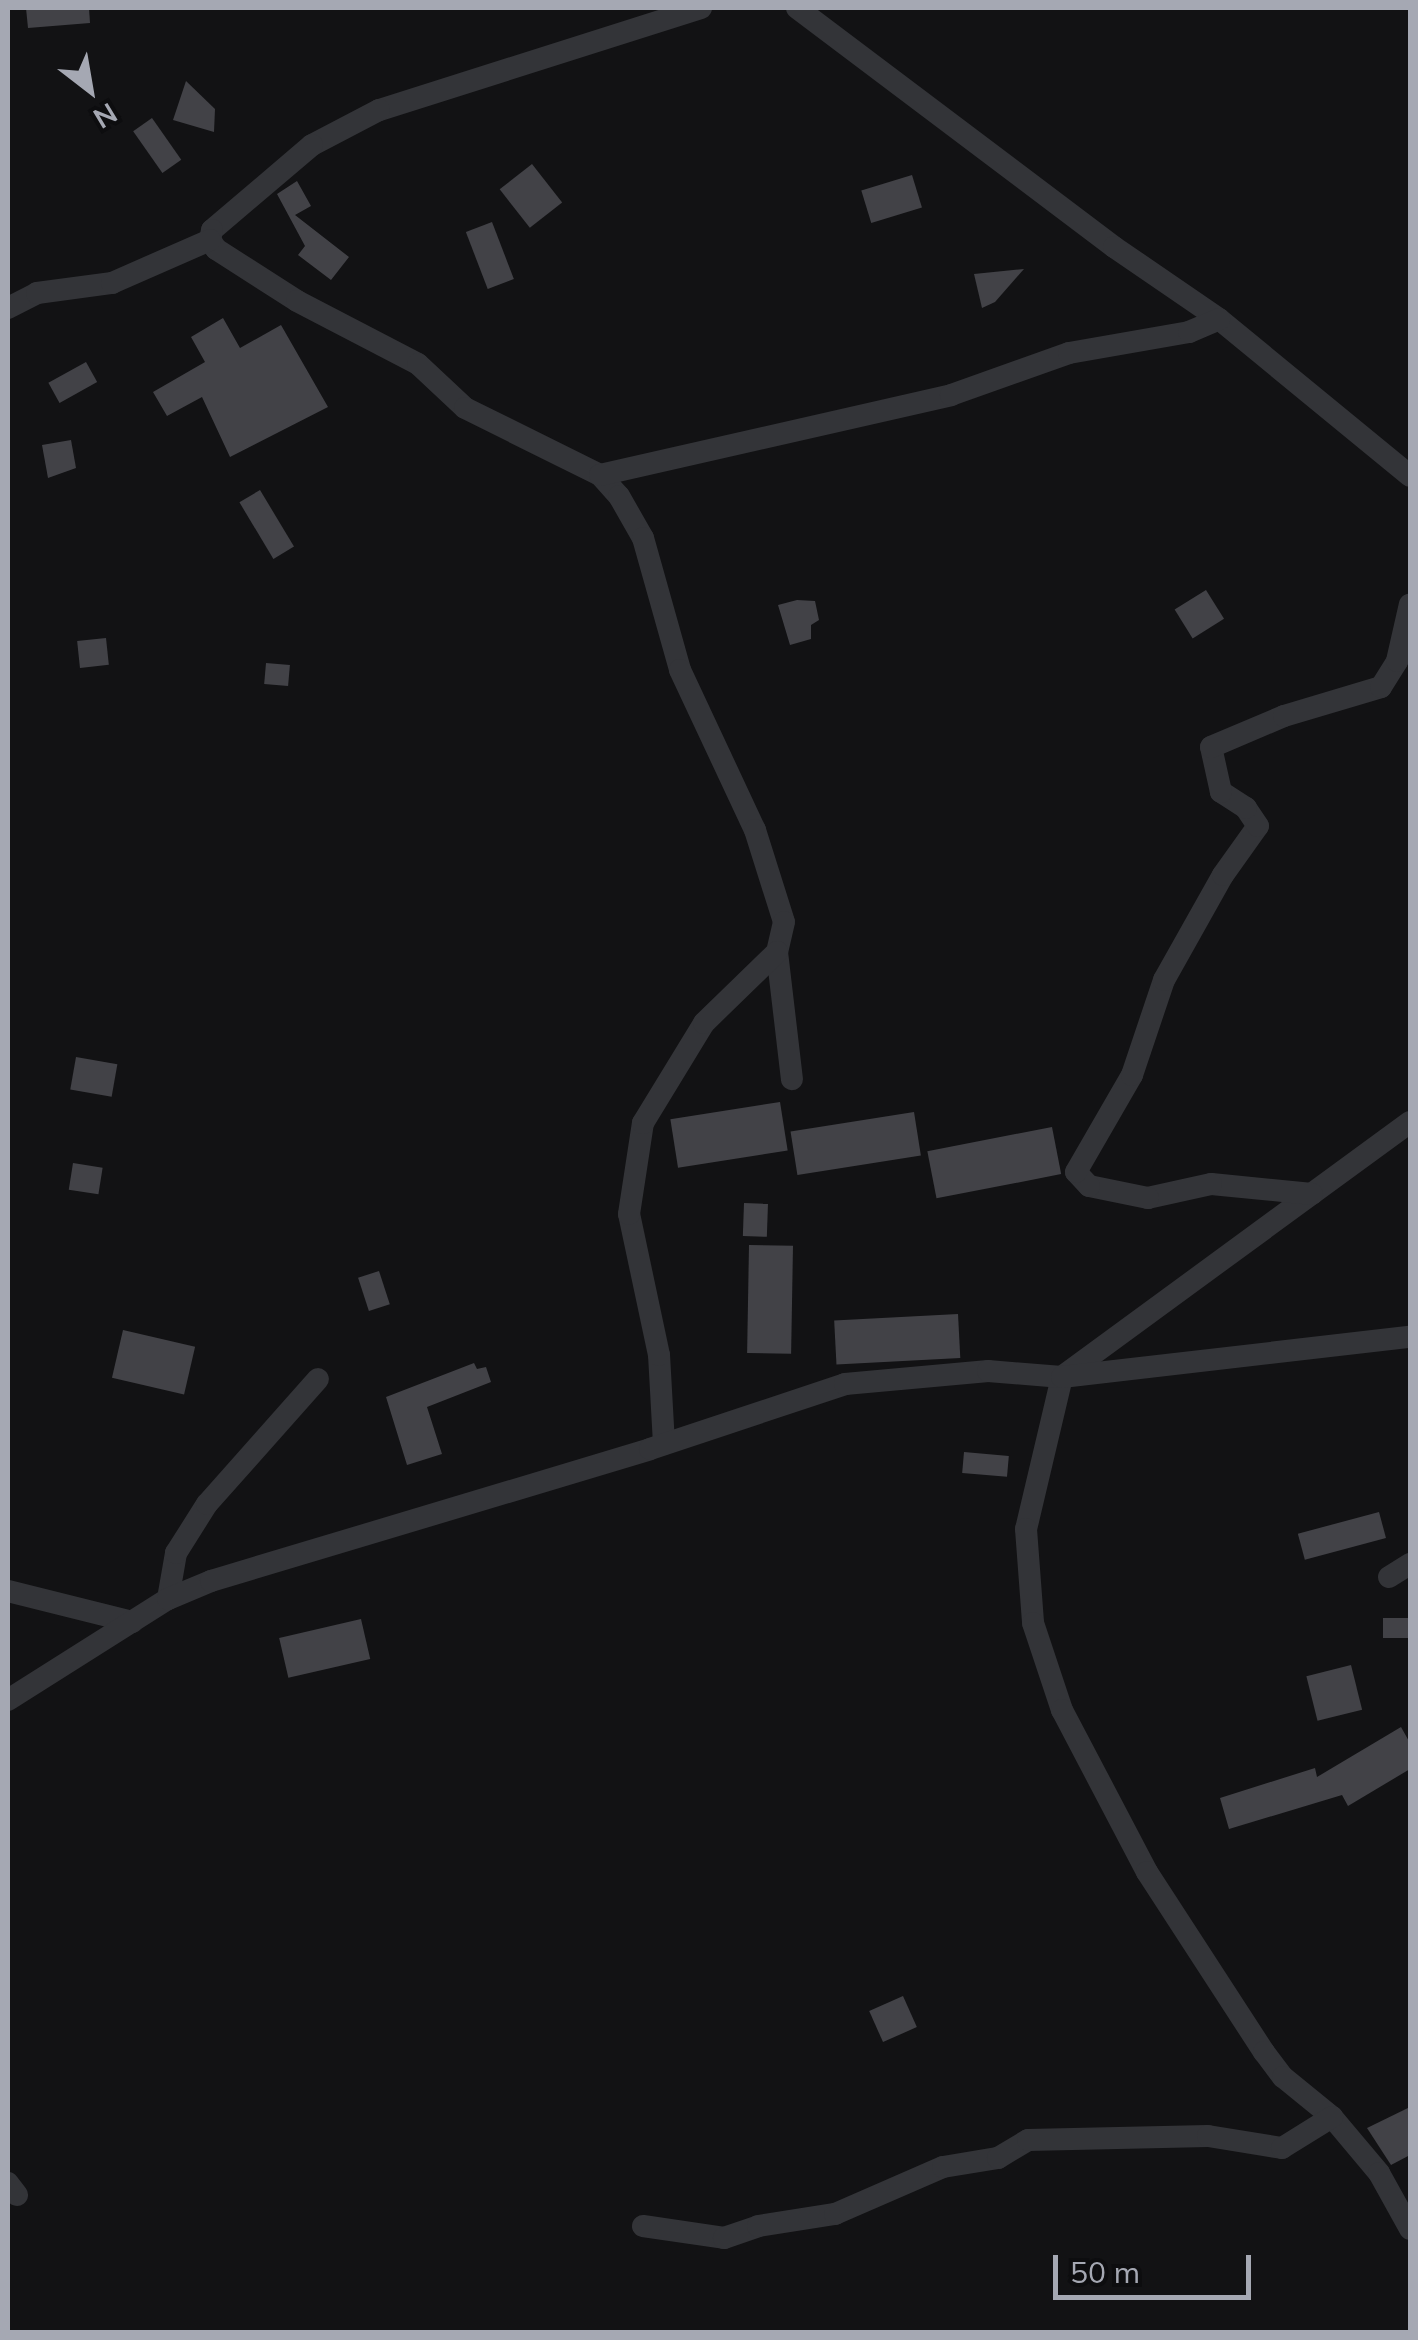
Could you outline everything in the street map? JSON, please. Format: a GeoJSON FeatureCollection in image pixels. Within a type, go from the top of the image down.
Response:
{"type":"FeatureCollection","features":[{"type":"Feature","properties":{"kind":"street"},"geometry":{"type":"LineString","coordinates":[[701,8],[380,110],[312,145],[212,230],[210,240],[216,250],[297,302],[418,364],[465,408],[600,475],[619,496],[643,538],[680,670],[754,830],[784,922],[777,952],[792,1079]]}},
{"type":"Feature","properties":{"kind":"street"},"geometry":{"type":"LineString","coordinates":[[797,8],[1114,247],[1219,319],[1410,476]]}},
{"type":"Feature","properties":{"kind":"street"},"geometry":{"type":"LineString","coordinates":[[8,308],[37,293],[112,283],[210,240]]}},
{"type":"Feature","properties":{"kind":"street"},"geometry":{"type":"LineString","coordinates":[[600,475],[951,395],[1069,352],[1189,332],[1219,319]]}},
{"type":"Feature","properties":{"kind":"street"},"geometry":{"type":"LineString","coordinates":[[1312,1194],[1211,1184],[1148,1198],[1090,1186],[1076,1172],[1132,1075],[1164,980],[1223,875],[1258,826],[1246,808],[1221,792],[1210,747],[1284,716],[1380,687],[1396,661],[1410,604]]}},
{"type":"Feature","properties":{"kind":"street"},"geometry":{"type":"LineString","coordinates":[[664,1444],[659,1355],[630,1214],[643,1123],[704,1023],[777,952]]}},
{"type":"Feature","properties":{"kind":"street"},"geometry":{"type":"LineString","coordinates":[[1410,1122],[1062,1377],[1026,1529],[1034,1623],[1062,1710],[1147,1872],[1264,2052],[1284,2077],[1332,2117],[1379,2173],[1410,2229]]}},
{"type":"Feature","properties":{"kind":"street"},"geometry":{"type":"LineString","coordinates":[[8,1700],[168,1599],[211,1582],[664,1444],[845,1384],[988,1372],[1062,1377],[1410,1337]]}},
{"type":"Feature","properties":{"kind":"street"},"geometry":{"type":"LineString","coordinates":[[168,1599],[176,1553],[206,1504],[318,1379]]}},
{"type":"Feature","properties":{"kind":"street"},"geometry":{"type":"LineString","coordinates":[[1389,1577],[1410,1564]]}},
{"type":"Feature","properties":{"kind":"street"},"geometry":{"type":"LineString","coordinates":[[8,1590],[132,1622]]}},
{"type":"Feature","properties":{"kind":"street"},"geometry":{"type":"LineString","coordinates":[[643,2226],[724,2238],[758,2226],[835,2214],[943,2168],[998,2158],[1028,2140],[1134,2134],[1208,2136],[1282,2148],[1332,2117]]}},
{"type":"Feature","properties":{"kind":"building"},"geometry":{"type":"Polygon","coordinates":[[[26,8],[89,8],[90,23],[28,28],[26,8]]]}},
{"type":"Feature","properties":{"kind":"building"},"geometry":{"type":"Polygon","coordinates":[[[186,81],[215,109],[214,132],[173,120],[186,81]]]}},
{"type":"Feature","properties":{"kind":"building"},"geometry":{"type":"Polygon","coordinates":[[[152,118],[181,160],[162,173],[133,131],[152,118]]]}},
{"type":"Feature","properties":{"kind":"building"},"geometry":{"type":"Polygon","coordinates":[[[532,164],[562,203],[530,228],[500,189],[532,164]]]}},
{"type":"Feature","properties":{"kind":"building"},"geometry":{"type":"Polygon","coordinates":[[[912,175],[922,208],[871,223],[861,190],[912,175]]]}},
{"type":"Feature","properties":{"kind":"building"},"geometry":{"type":"Polygon","coordinates":[[[297,181],[311,206],[295,215],[349,257],[331,280],[298,255],[305,246],[277,194],[297,181]]]}},
{"type":"Feature","properties":{"kind":"building"},"geometry":{"type":"Polygon","coordinates":[[[492,222],[514,279],[488,289],[466,232],[492,222]]]}},
{"type":"Feature","properties":{"kind":"building"},"geometry":{"type":"Polygon","coordinates":[[[1024,269],[995,302],[982,308],[974,274],[1024,269]]]}},
{"type":"Feature","properties":{"kind":"building"},"geometry":{"type":"Polygon","coordinates":[[[223,318],[240,348],[281,325],[328,407],[230,457],[202,397],[167,416],[153,392],[205,362],[191,337],[223,318]]]}},
{"type":"Feature","properties":{"kind":"building"},"geometry":{"type":"Polygon","coordinates":[[[86,362],[97,382],[60,403],[48,383],[86,362]]]}},
{"type":"Feature","properties":{"kind":"building"},"geometry":{"type":"Polygon","coordinates":[[[71,440],[76,468],[48,478],[42,445],[71,440]]]}},
{"type":"Feature","properties":{"kind":"building"},"geometry":{"type":"Polygon","coordinates":[[[260,490],[294,547],[273,559],[239,502],[260,490]]]}},
{"type":"Feature","properties":{"kind":"building"},"geometry":{"type":"Polygon","coordinates":[[[1206,590],[1224,619],[1193,638],[1175,610],[1206,590]]]}},
{"type":"Feature","properties":{"kind":"building"},"geometry":{"type":"Polygon","coordinates":[[[815,601],[819,620],[811,625],[811,639],[790,645],[778,605],[815,601]]]}},
{"type":"Feature","properties":{"kind":"building"},"geometry":{"type":"Polygon","coordinates":[[[106,638],[109,665],[80,668],[77,641],[106,638]]]}},
{"type":"Feature","properties":{"kind":"building"},"geometry":{"type":"Polygon","coordinates":[[[266,663],[290,665],[288,686],[264,684],[266,663]]]}},
{"type":"Feature","properties":{"kind":"building"},"geometry":{"type":"Polygon","coordinates":[[[76,1057],[117,1064],[112,1097],[70,1089],[76,1057]]]}},
{"type":"Feature","properties":{"kind":"building"},"geometry":{"type":"Polygon","coordinates":[[[780,1102],[788,1150],[678,1168],[670,1119],[780,1102]]]}},
{"type":"Feature","properties":{"kind":"building"},"geometry":{"type":"Polygon","coordinates":[[[914,1112],[921,1155],[797,1175],[791,1132],[914,1112]]]}},
{"type":"Feature","properties":{"kind":"building"},"geometry":{"type":"Polygon","coordinates":[[[1052,1127],[1061,1174],[936,1198],[927,1151],[1052,1127]]]}},
{"type":"Feature","properties":{"kind":"building"},"geometry":{"type":"Polygon","coordinates":[[[73,1163],[103,1168],[98,1194],[69,1190],[73,1163]]]}},
{"type":"Feature","properties":{"kind":"building"},"geometry":{"type":"Polygon","coordinates":[[[744,1203],[768,1204],[767,1237],[743,1236],[744,1203]]]}},
{"type":"Feature","properties":{"kind":"building"},"geometry":{"type":"Polygon","coordinates":[[[749,1245],[793,1246],[791,1354],[747,1353],[749,1245]]]}},
{"type":"Feature","properties":{"kind":"building"},"geometry":{"type":"Polygon","coordinates":[[[379,1271],[390,1304],[369,1311],[358,1278],[379,1271]]]}},
{"type":"Feature","properties":{"kind":"building"},"geometry":{"type":"Polygon","coordinates":[[[958,1314],[960,1358],[836,1364],[834,1320],[958,1314]]]}},
{"type":"Feature","properties":{"kind":"building"},"geometry":{"type":"Polygon","coordinates":[[[123,1330],[195,1347],[184,1394],[112,1378],[123,1330]]]}},
{"type":"Feature","properties":{"kind":"building"},"geometry":{"type":"Polygon","coordinates":[[[474,1363],[477,1369],[486,1367],[491,1382],[427,1407],[442,1454],[407,1465],[386,1397],[474,1363]]]}},
{"type":"Feature","properties":{"kind":"building"},"geometry":{"type":"Polygon","coordinates":[[[964,1452],[1009,1456],[1007,1477],[962,1473],[964,1452]]]}},
{"type":"Feature","properties":{"kind":"building"},"geometry":{"type":"Polygon","coordinates":[[[1379,1512],[1386,1538],[1305,1560],[1298,1534],[1379,1512]]]}},
{"type":"Feature","properties":{"kind":"building"},"geometry":{"type":"Polygon","coordinates":[[[1383,1618],[1410,1618],[1410,1638],[1383,1638],[1383,1618]]]}},
{"type":"Feature","properties":{"kind":"building"},"geometry":{"type":"Polygon","coordinates":[[[361,1619],[370,1659],[288,1678],[279,1638],[361,1619]]]}},
{"type":"Feature","properties":{"kind":"building"},"geometry":{"type":"Polygon","coordinates":[[[1351,1665],[1362,1710],[1317,1721],[1306,1676],[1351,1665]]]}},
{"type":"Feature","properties":{"kind":"building"},"geometry":{"type":"Polygon","coordinates":[[[1401,1727],[1410,1743],[1410,1769],[1348,1806],[1342,1795],[1229,1829],[1220,1798],[1315,1768],[1317,1777],[1401,1727]]]}},
{"type":"Feature","properties":{"kind":"building"},"geometry":{"type":"Polygon","coordinates":[[[903,1996],[917,2027],[883,2042],[869,2011],[903,1996]]]}},
{"type":"Feature","properties":{"kind":"building"},"geometry":{"type":"Polygon","coordinates":[[[1410,2107],[1410,2155],[1391,2165],[1367,2128],[1410,2107]]]}}]}
